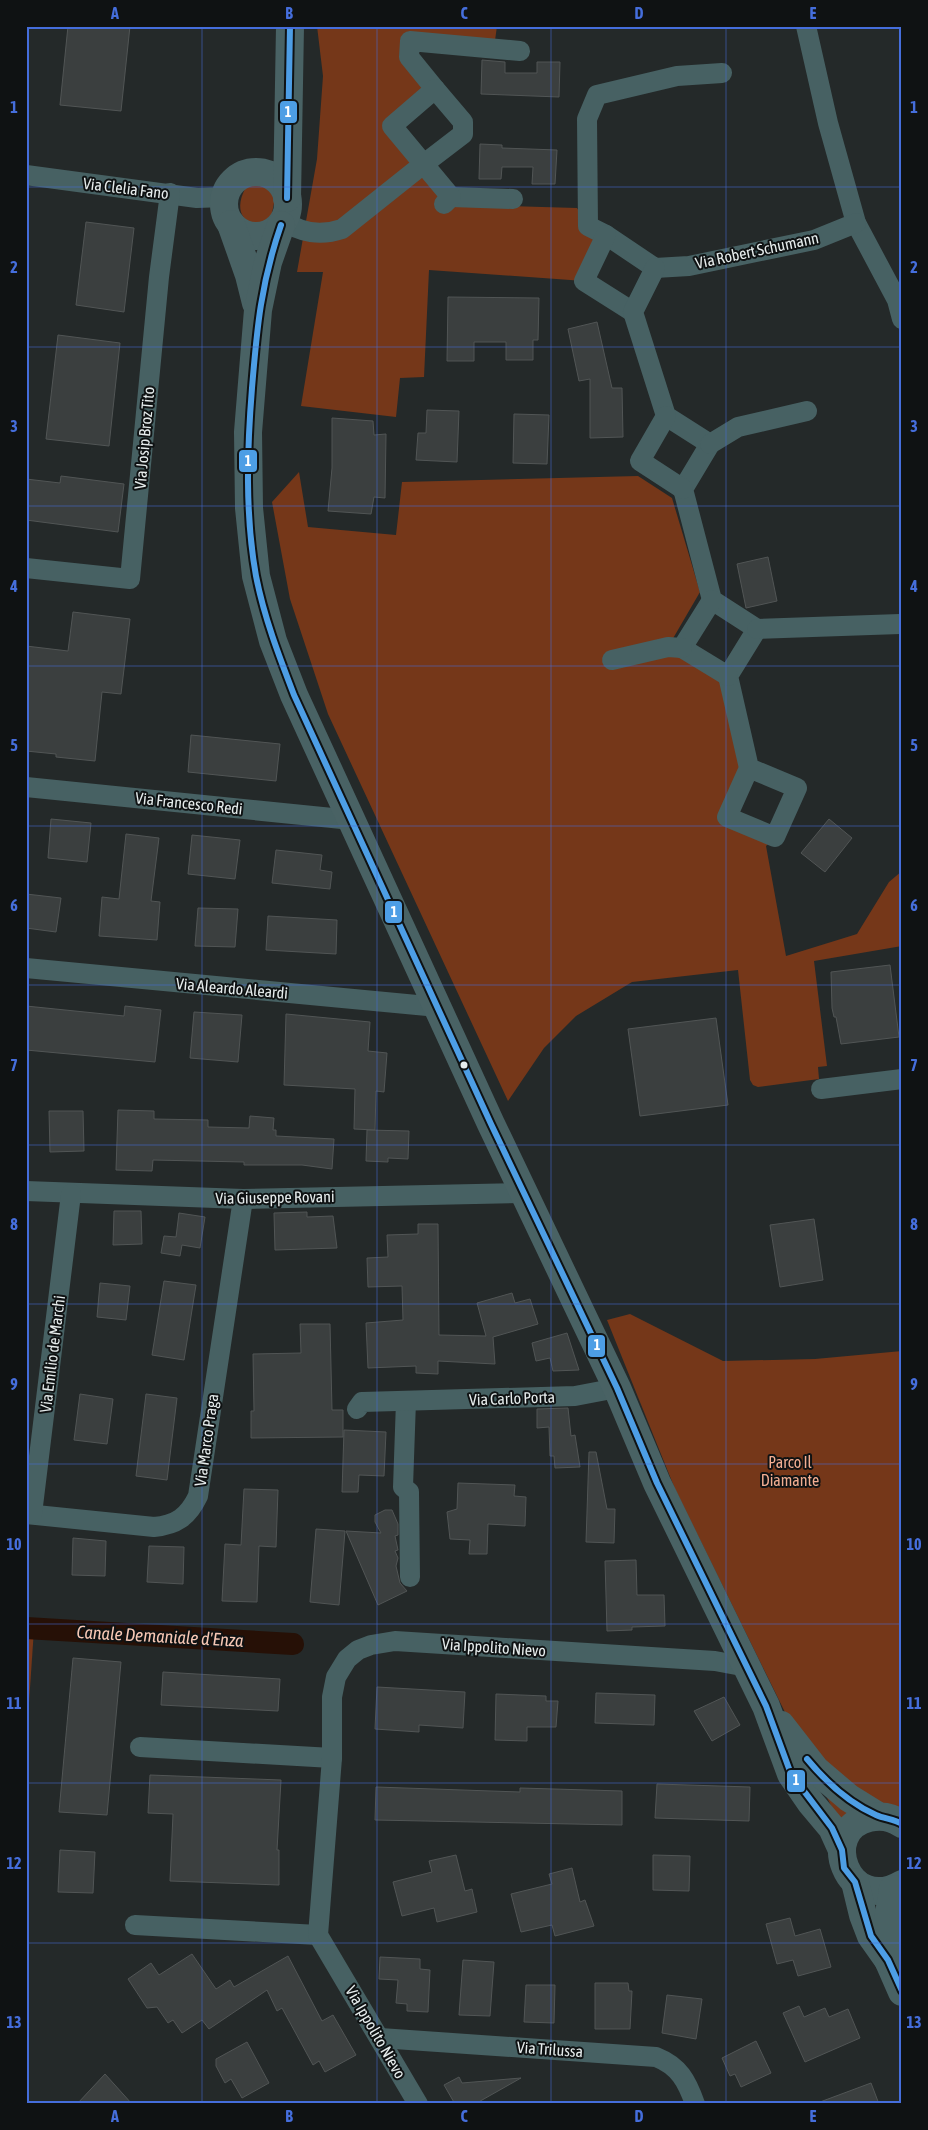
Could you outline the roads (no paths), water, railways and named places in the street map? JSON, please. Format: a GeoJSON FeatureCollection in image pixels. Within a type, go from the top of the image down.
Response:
{"type":"FeatureCollection","features":[{"type":"Feature","properties":{"kind":"main road"},"geometry":{"type":"LineString","coordinates":[[290,26],[290,104],[283,214],[268,262],[258,310],[248,432],[248,508],[256,576],[273,641],[294,695],[524,1193],[617,1388],[657,1483],[766,1706],[791,1774],[811,1803],[832,1828],[842,1850],[844,1868],[855,1882],[870,1890],[882,1892],[897,1886]]}},
{"type":"Feature","properties":{"kind":"main road"},"geometry":{"type":"LineString","coordinates":[[258,310],[249,275],[226,215],[225,196],[234,180],[264,160],[274,147],[283,131],[290,104]]}},
{"type":"Feature","properties":{"kind":"main road"},"geometry":{"type":"LineString","coordinates":[[230,224],[237,230],[256,236],[265,235],[283,214],[284,189],[270,176],[261,173],[243,175]]}},
{"type":"Feature","properties":{"kind":"main road"},"geometry":{"type":"LineString","coordinates":[[766,1706],[816,1770],[849,1798],[890,1820]]}},
{"type":"Feature","properties":{"kind":"main road"},"geometry":{"type":"LineString","coordinates":[[842,1850],[847,1833],[856,1824],[866,1818],[890,1820]]}},
{"type":"Feature","properties":{"kind":"main road"},"geometry":{"type":"LineString","coordinates":[[855,1882],[863,1915],[871,1936],[888,1960],[902,1992]]}},
{"type":"Feature","properties":{"kind":"main road"},"geometry":{"type":"LineString","coordinates":[[888,1960],[888,1920],[897,1886]]}},
{"type":"Feature","properties":{"kind":"street"},"geometry":{"type":"LineString","coordinates":[[806,26],[828,123],[856,223],[897,300],[902,319]]}},
{"type":"Feature","properties":{"kind":"street"},"geometry":{"type":"LineString","coordinates":[[283,214],[294,228],[310,232],[330,232],[342,229],[463,134],[463,122],[409,57],[410,41],[520,51]]}},
{"type":"Feature","properties":{"kind":"street"},"geometry":{"type":"LineString","coordinates":[[633,312],[655,268],[606,235],[588,226],[588,119],[597,95],[677,76],[722,73]]}},
{"type":"Feature","properties":{"kind":"street"},"geometry":{"type":"LineString","coordinates":[[435,89],[392,126],[424,164],[447,201],[514,199]]}},
{"type":"Feature","properties":{"kind":"street","name":"Via Clelia Fano"},"geometry":{"type":"LineString","coordinates":[[26,175],[197,198],[225,196]]}},
{"type":"Feature","properties":{"kind":"street","name":"Via Josip Broz Tito"},"geometry":{"type":"LineString","coordinates":[[26,568],[130,579],[159,277],[170,193]]}},
{"type":"Feature","properties":{"kind":"street","name":"Via Robert Schumann"},"geometry":{"type":"LineString","coordinates":[[655,268],[689,266],[814,240],[856,223]]}},
{"type":"Feature","properties":{"kind":"street"},"geometry":{"type":"LineString","coordinates":[[606,235],[584,281],[633,312],[666,416],[710,444]]}},
{"type":"Feature","properties":{"kind":"street"},"geometry":{"type":"LineString","coordinates":[[683,488],[710,444],[738,427],[807,411]]}},
{"type":"Feature","properties":{"kind":"street"},"geometry":{"type":"LineString","coordinates":[[666,416],[640,461],[683,488],[712,600],[758,629],[901,624]]}},
{"type":"Feature","properties":{"kind":"street"},"geometry":{"type":"LineString","coordinates":[[682,648],[712,600]]}},
{"type":"Feature","properties":{"kind":"street"},"geometry":{"type":"LineString","coordinates":[[749,768],[728,676],[758,629]]}},
{"type":"Feature","properties":{"kind":"street"},"geometry":{"type":"LineString","coordinates":[[612,660],[668,648],[682,648],[728,676]]}},
{"type":"Feature","properties":{"kind":"street","name":"Via Francesco Redi"},"geometry":{"type":"LineString","coordinates":[[26,786],[352,820]]}},
{"type":"Feature","properties":{"kind":"street","name":"Via Aleardo Aleardi"},"geometry":{"type":"LineString","coordinates":[[26,968],[438,1007]]}},
{"type":"Feature","properties":{"kind":"street"},"geometry":{"type":"LineString","coordinates":[[821,1089],[902,1079]]}},
{"type":"Feature","properties":{"kind":"street","name":"Via Giuseppe Rovani"},"geometry":{"type":"LineString","coordinates":[[26,1191],[243,1199],[524,1193]]}},
{"type":"Feature","properties":{"kind":"street","name":"Via Emilio de Marchi"},"geometry":{"type":"LineString","coordinates":[[29,1514],[71,1194]]}},
{"type":"Feature","properties":{"kind":"street","name":"Via Marco Praga"},"geometry":{"type":"LineString","coordinates":[[29,1514],[154,1527],[168,1526],[181,1520],[192,1509],[198,1496],[243,1199]]}},
{"type":"Feature","properties":{"kind":"street","name":"Via Carlo Porta"},"geometry":{"type":"LineString","coordinates":[[357,1409],[362,1402],[575,1396],[617,1388]]}},
{"type":"Feature","properties":{"kind":"street"},"geometry":{"type":"LineString","coordinates":[[406,1401],[403,1487],[409,1492],[410,1577]]}},
{"type":"Feature","properties":{"kind":"street","name":"Via Ippolito Nievo"},"geometry":{"type":"LineString","coordinates":[[418,2104],[318,1935],[332,1758],[332,1697],[336,1677],[347,1659],[358,1650],[376,1644],[395,1641],[715,1661],[747,1667]]}},
{"type":"Feature","properties":{"kind":"street"},"geometry":{"type":"LineString","coordinates":[[140,1747],[332,1758]]}},
{"type":"Feature","properties":{"kind":"street"},"geometry":{"type":"LineString","coordinates":[[135,1924],[318,1935]]}},
{"type":"Feature","properties":{"kind":"street","name":"Via Trilussa"},"geometry":{"type":"LineString","coordinates":[[380,2038],[656,2057],[669,2063],[680,2072],[695,2104]]}},
{"type":"Feature","properties":{"kind":"waterway","name":"Canale Demaniale d'Enza"},"geometry":{"type":"LineString","coordinates":[[26,1628],[293,1644]]}},
{"type":"Feature","properties":{"kind":"park label","name":"Parco Il Diamante"},"geometry":{"type":"Point","coordinates":[790,1471]}}]}
